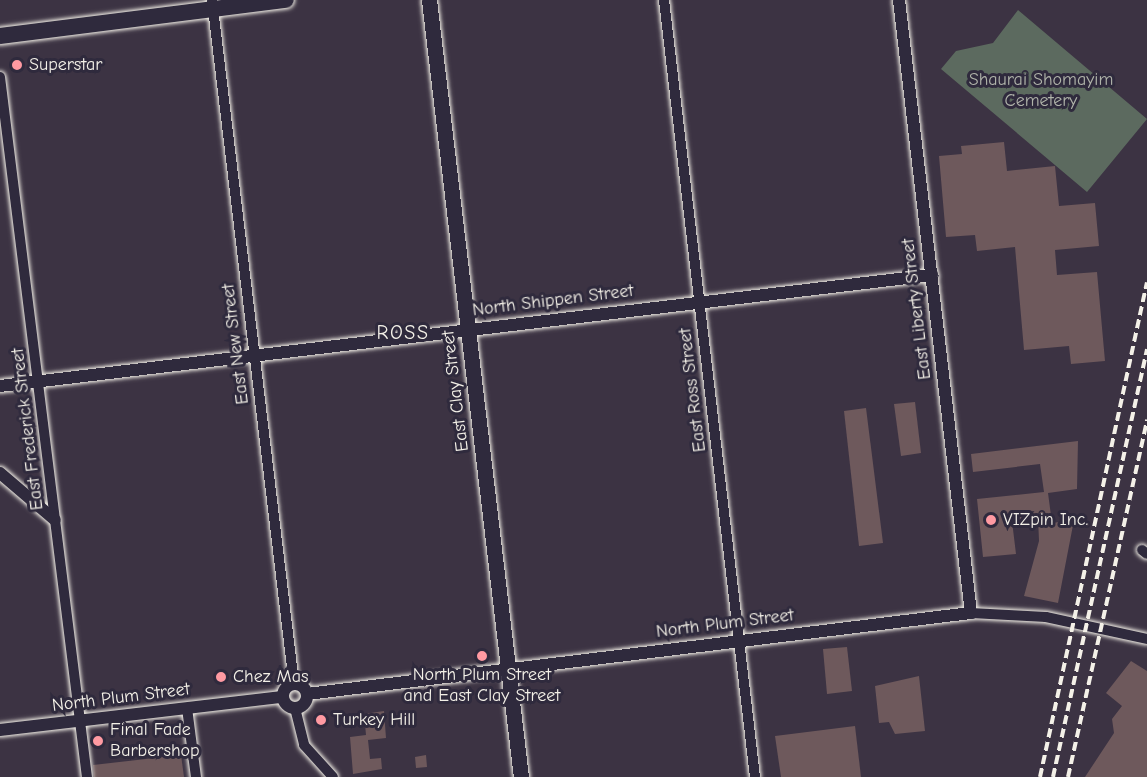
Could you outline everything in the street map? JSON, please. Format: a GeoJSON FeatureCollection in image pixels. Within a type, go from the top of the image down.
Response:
{"type":"FeatureCollection","features":[{"type":"Feature","properties":{"kind":"highway"},"geometry":{"type":"LineString","coordinates":[[0,36],[213,5],[286,0]]}},
{"type":"Feature","properties":{"kind":"main road","name":"East Clay Street"},"geometry":{"type":"LineString","coordinates":[[429,0],[521,777]]}},
{"type":"Feature","properties":{"kind":"street","name":"East Ross Street"},"geometry":{"type":"LineString","coordinates":[[664,0],[755,777]]}},
{"type":"Feature","properties":{"kind":"street","name":"East Liberty Street"},"geometry":{"type":"LineString","coordinates":[[899,0],[971,613]]}},
{"type":"Feature","properties":{"kind":"street","name":"East New Street"},"geometry":{"type":"LineString","coordinates":[[213,5],[294,684]]}},
{"type":"Feature","properties":{"kind":"street","name":"East Frederick Street"},"geometry":{"type":"LineString","coordinates":[[0,76],[87,777]]}},
{"type":"Feature","properties":{"kind":"street","name":"North Shippen Street"},"geometry":{"type":"LineString","coordinates":[[0,386],[932,275]]}},
{"type":"Feature","properties":{"kind":"street"},"geometry":{"type":"LineString","coordinates":[[0,473],[55,520]]}},
{"type":"Feature","properties":{"kind":"street","name":"North Plum Street"},"geometry":{"type":"LineString","coordinates":[[307,694],[971,613],[1046,617],[1147,639]]}},
{"type":"Feature","properties":{"kind":"street"},"geometry":{"type":"LineString","coordinates":[[296,708],[307,694],[294,684],[282,696],[296,708],[304,745],[333,777]]}},
{"type":"Feature","properties":{"kind":"street","name":"North Plum Street"},"geometry":{"type":"LineString","coordinates":[[0,730],[282,696]]}},
{"type":"Feature","properties":{"kind":"street"},"geometry":{"type":"LineString","coordinates":[[188,708],[196,777]]}},
{"type":"Feature","properties":{"kind":"green space","name":"Shaurai Shomayim Cemetery"},"geometry":{"type":"Polygon","coordinates":[[[1018,10],[1147,119],[1087,192],[941,69],[956,51],[993,43],[1018,10]]]}},
{"type":"Feature","properties":{"kind":"building"},"geometry":{"type":"Polygon","coordinates":[[[1004,142],[1007,171],[1055,166],[1059,206],[1095,203],[1099,246],[1055,250],[1057,275],[1097,272],[1105,361],[1071,364],[1069,346],[1024,350],[1015,247],[977,251],[975,235],[946,237],[939,156],[962,154],[961,146],[1004,142]]]}},
{"type":"Feature","properties":{"kind":"building"},"geometry":{"type":"Polygon","coordinates":[[[915,402],[921,453],[901,456],[894,404],[915,402]]]}},
{"type":"Feature","properties":{"kind":"building"},"geometry":{"type":"Polygon","coordinates":[[[866,408],[883,543],[859,546],[844,411],[866,408]]]}},
{"type":"Feature","properties":{"kind":"building"},"geometry":{"type":"Polygon","coordinates":[[[1078,441],[1077,489],[1048,493],[1052,523],[1074,520],[1058,603],[1024,596],[1039,541],[1038,518],[1012,521],[1016,554],[983,557],[977,499],[1044,492],[1040,464],[973,472],[971,454],[1078,441]]]}},
{"type":"Feature","properties":{"kind":"building"},"geometry":{"type":"Polygon","coordinates":[[[847,647],[852,691],[827,694],[823,649],[847,647]]]}},
{"type":"Feature","properties":{"kind":"building"},"geometry":{"type":"Polygon","coordinates":[[[1131,661],[1147,671],[1147,777],[1085,777],[1114,733],[1112,719],[1122,706],[1106,693],[1131,661]]]}},
{"type":"Feature","properties":{"kind":"building"},"geometry":{"type":"Polygon","coordinates":[[[919,676],[925,731],[895,734],[889,722],[879,723],[875,686],[919,676]]]}},
{"type":"Feature","properties":{"kind":"building"},"geometry":{"type":"Polygon","coordinates":[[[384,711],[386,738],[368,740],[370,759],[381,758],[382,769],[353,774],[350,737],[366,735],[364,714],[384,711]]]}},
{"type":"Feature","properties":{"kind":"building"},"geometry":{"type":"Polygon","coordinates":[[[855,726],[861,777],[781,777],[775,736],[855,726]]]}},
{"type":"Feature","properties":{"kind":"building"},"geometry":{"type":"Polygon","coordinates":[[[181,755],[184,777],[94,777],[93,765],[181,755]]]}},
{"type":"Feature","properties":{"kind":"building"},"geometry":{"type":"Polygon","coordinates":[[[426,755],[427,767],[416,768],[415,757],[426,755]]]}},
{"type":"Feature","properties":{"kind":"railway"},"geometry":{"type":"LineString","coordinates":[[1040,777],[1147,282]]}},
{"type":"Feature","properties":{"kind":"railway"},"geometry":{"type":"LineString","coordinates":[[1053,777],[1147,349]]}},
{"type":"Feature","properties":{"kind":"railway"},"geometry":{"type":"LineString","coordinates":[[1068,777],[1147,420]]}},
{"type":"Feature","properties":{"kind":"place","name":"Superstar"},"geometry":{"type":"Point","coordinates":[17,65]}},
{"type":"Feature","properties":{"kind":"place","name":"VIZpin Inc."},"geometry":{"type":"Point","coordinates":[991,520]}},
{"type":"Feature","properties":{"kind":"place","name":"North Plum Street and East Clay Street"},"geometry":{"type":"Point","coordinates":[482,656]}},
{"type":"Feature","properties":{"kind":"place","name":"Chez Mas"},"geometry":{"type":"Point","coordinates":[221,677]}},
{"type":"Feature","properties":{"kind":"place","name":"Turkey Hill"},"geometry":{"type":"Point","coordinates":[321,720]}},
{"type":"Feature","properties":{"kind":"place","name":"Final Fade Barbershop"},"geometry":{"type":"Point","coordinates":[98,741]}},
{"type":"Feature","properties":{"kind":"district","name":"ROSS"},"geometry":{"type":"Point","coordinates":[403,332]}}]}
